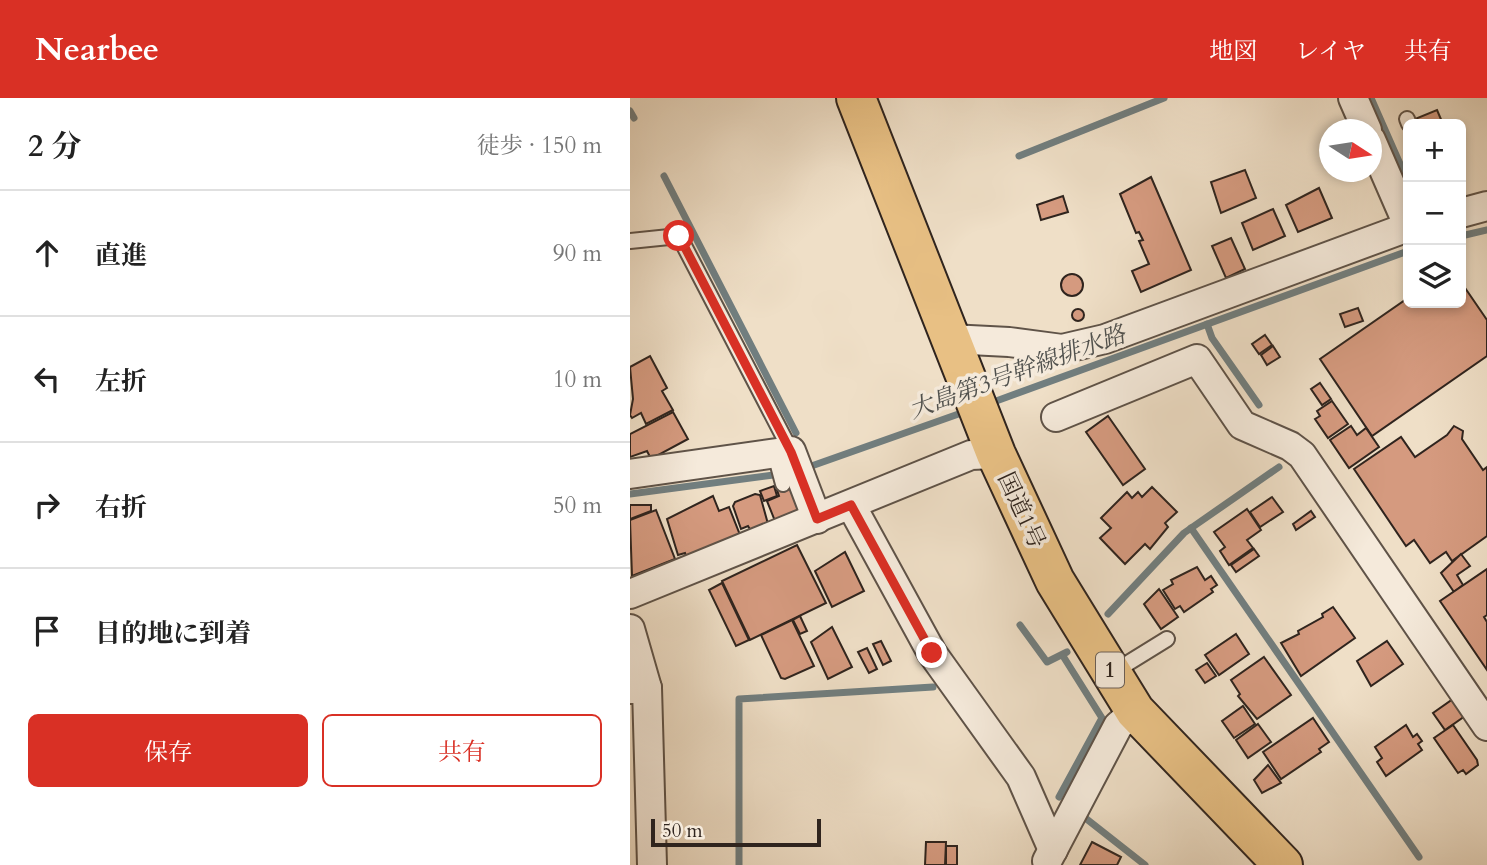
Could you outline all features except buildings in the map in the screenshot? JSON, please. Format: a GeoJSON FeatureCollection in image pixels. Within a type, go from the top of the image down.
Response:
{"type":"FeatureCollection","features":[{"type":"Feature","properties":{"kind":"highway","name":"国道1号"},"geometry":{"type":"LineString","coordinates":[[856,98],[993,446],[1055,581],[1135,711],[1283,865]]}},
{"type":"Feature","properties":{"kind":"street"},"geometry":{"type":"LineString","coordinates":[[1353,98],[1362,119]]}},
{"type":"Feature","properties":{"kind":"street"},"geometry":{"type":"LineString","coordinates":[[1382,166],[1403,214]]}},
{"type":"Feature","properties":{"kind":"street"},"geometry":{"type":"LineString","coordinates":[[1466,212],[1487,206]]}},
{"type":"Feature","properties":{"kind":"street"},"geometry":{"type":"LineString","coordinates":[[956,353],[1062,349],[1094,341],[1403,228]]}},
{"type":"Feature","properties":{"kind":"street"},"geometry":{"type":"LineString","coordinates":[[1056,417],[1197,359],[1242,425],[1290,446],[1302,455],[1487,726]]}},
{"type":"Feature","properties":{"kind":"street"},"geometry":{"type":"LineString","coordinates":[[630,594],[993,446]]}},
{"type":"Feature","properties":{"kind":"street"},"geometry":{"type":"LineString","coordinates":[[630,474],[787,465],[817,519]]}},
{"type":"Feature","properties":{"kind":"street"},"geometry":{"type":"LineString","coordinates":[[851,505],[932,653],[1021,777],[1049,857]]}},
{"type":"Feature","properties":{"kind":"street"},"geometry":{"type":"LineString","coordinates":[[630,629],[639,689],[651,865],[630,860]]}},
{"type":"Feature","properties":{"kind":"street"},"geometry":{"type":"LineString","coordinates":[[1049,857],[1118,726],[1135,711]]}},
{"type":"Feature","properties":{"kind":"lane"},"geometry":{"type":"LineString","coordinates":[[630,241],[679,236],[787,465]]}},
{"type":"Feature","properties":{"kind":"lane"},"geometry":{"type":"LineString","coordinates":[[1112,673],[1167,639]]}},
{"type":"Feature","properties":{"kind":"waterway"},"geometry":{"type":"LineString","coordinates":[[1019,156],[1164,98]]}},
{"type":"Feature","properties":{"kind":"waterway"},"geometry":{"type":"LineString","coordinates":[[1371,98],[1403,171]]}},
{"type":"Feature","properties":{"kind":"waterway"},"geometry":{"type":"LineString","coordinates":[[630,111],[634,118]]}},
{"type":"Feature","properties":{"kind":"waterway"},"geometry":{"type":"LineString","coordinates":[[664,176],[796,433]]}},
{"type":"Feature","properties":{"kind":"waterway","name":"大島第3号幹線排水路"},"geometry":{"type":"LineString","coordinates":[[1466,235],[1487,230]]}},
{"type":"Feature","properties":{"kind":"waterway","name":"大島第3号幹線排水路"},"geometry":{"type":"LineString","coordinates":[[988,404],[1403,253]]}},
{"type":"Feature","properties":{"kind":"waterway"},"geometry":{"type":"LineString","coordinates":[[1207,324],[1212,338],[1259,405]]}},
{"type":"Feature","properties":{"kind":"waterway","name":"大島第3号幹線排水路"},"geometry":{"type":"LineString","coordinates":[[803,469],[967,411]]}},
{"type":"Feature","properties":{"kind":"waterway"},"geometry":{"type":"LineString","coordinates":[[1108,614],[1184,533],[1279,467]]}},
{"type":"Feature","properties":{"kind":"waterway","name":"大島第3号幹線排水路"},"geometry":{"type":"LineString","coordinates":[[630,494],[781,474]]}},
{"type":"Feature","properties":{"kind":"waterway"},"geometry":{"type":"LineString","coordinates":[[1191,528],[1419,857]]}},
{"type":"Feature","properties":{"kind":"waterway"},"geometry":{"type":"LineString","coordinates":[[1020,625],[1047,662],[1067,652]]}},
{"type":"Feature","properties":{"kind":"waterway"},"geometry":{"type":"LineString","coordinates":[[1059,797],[1102,718],[1063,656]]}},
{"type":"Feature","properties":{"kind":"waterway"},"geometry":{"type":"LineString","coordinates":[[739,865],[739,699],[933,687]]}},
{"type":"Feature","properties":{"kind":"waterway"},"geometry":{"type":"LineString","coordinates":[[1084,817],[1145,865]]}},
{"type":"Feature","properties":{"kind":"route"},"geometry":{"type":"LineString","coordinates":[[679,236],[791,452],[817,519],[851,505],[932,653]]}}]}
